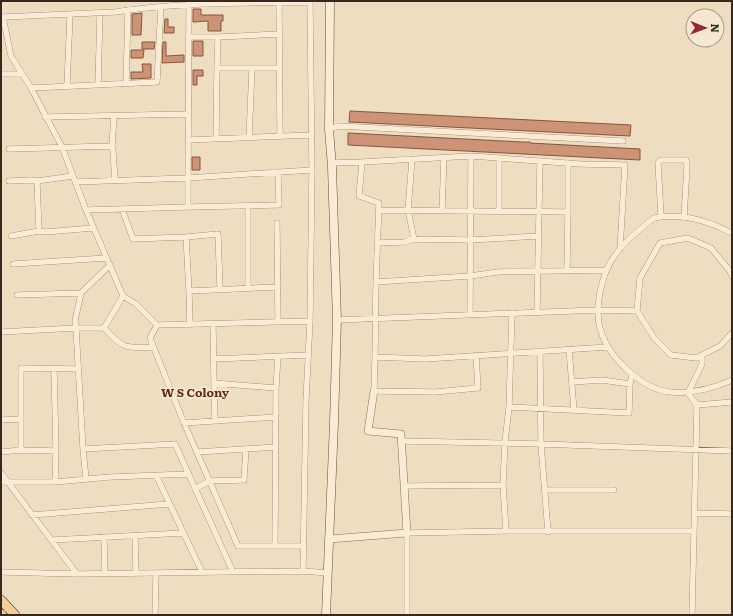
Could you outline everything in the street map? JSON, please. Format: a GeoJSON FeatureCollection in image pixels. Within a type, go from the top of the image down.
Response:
{"type":"FeatureCollection","features":[{"type":"Feature","properties":{"kind":"main road"},"geometry":{"type":"LineString","coordinates":[[326,615],[337,320],[332,163],[329,129],[330,1]]}},
{"type":"Feature","properties":{"kind":"main road"},"geometry":{"type":"LineString","coordinates":[[1,600],[15,615]]}},
{"type":"Feature","properties":{"kind":"street"},"geometry":{"type":"LineString","coordinates":[[279,2],[280,136]]}},
{"type":"Feature","properties":{"kind":"street"},"geometry":{"type":"LineString","coordinates":[[303,571],[310,321],[312,170],[310,2],[189,4],[100,13],[3,16],[12,56],[31,88],[62,147],[93,228],[123,296],[136,304],[157,325],[310,321]]}},
{"type":"Feature","properties":{"kind":"street"},"geometry":{"type":"LineString","coordinates":[[188,206],[189,4]]}},
{"type":"Feature","properties":{"kind":"street"},"geometry":{"type":"LineString","coordinates":[[31,88],[157,82],[161,7]]}},
{"type":"Feature","properties":{"kind":"street"},"geometry":{"type":"LineString","coordinates":[[126,84],[128,10]]}},
{"type":"Feature","properties":{"kind":"street"},"geometry":{"type":"LineString","coordinates":[[98,85],[100,13]]}},
{"type":"Feature","properties":{"kind":"street"},"geometry":{"type":"LineString","coordinates":[[67,86],[70,14]]}},
{"type":"Feature","properties":{"kind":"street"},"geometry":{"type":"LineString","coordinates":[[188,37],[279,34]]}},
{"type":"Feature","properties":{"kind":"street"},"geometry":{"type":"LineString","coordinates":[[216,139],[218,37]]}},
{"type":"Feature","properties":{"kind":"street"},"geometry":{"type":"LineString","coordinates":[[217,68],[279,68]]}},
{"type":"Feature","properties":{"kind":"street"},"geometry":{"type":"LineString","coordinates":[[249,138],[252,68]]}},
{"type":"Feature","properties":{"kind":"street"},"geometry":{"type":"LineString","coordinates":[[1,74],[22,74]]}},
{"type":"Feature","properties":{"kind":"street"},"geometry":{"type":"LineString","coordinates":[[45,117],[188,114]]}},
{"type":"Feature","properties":{"kind":"street"},"geometry":{"type":"LineString","coordinates":[[114,116],[112,146],[115,181]]}},
{"type":"Feature","properties":{"kind":"street"},"geometry":{"type":"LineString","coordinates":[[329,129],[339,126],[622,141]]}},
{"type":"Feature","properties":{"kind":"street"},"geometry":{"type":"LineString","coordinates":[[188,140],[312,135]]}},
{"type":"Feature","properties":{"kind":"street"},"geometry":{"type":"LineString","coordinates":[[9,148],[112,146]]}},
{"type":"Feature","properties":{"kind":"street"},"geometry":{"type":"LineString","coordinates":[[332,163],[471,156],[568,163],[625,165],[620,249]]}},
{"type":"Feature","properties":{"kind":"street"},"geometry":{"type":"LineString","coordinates":[[470,314],[471,156]]}},
{"type":"Feature","properties":{"kind":"street"},"geometry":{"type":"LineString","coordinates":[[442,210],[444,157]]}},
{"type":"Feature","properties":{"kind":"street"},"geometry":{"type":"LineString","coordinates":[[499,158],[500,211]]}},
{"type":"Feature","properties":{"kind":"street"},"geometry":{"type":"LineString","coordinates":[[412,159],[408,210],[414,239]]}},
{"type":"Feature","properties":{"kind":"street"},"geometry":{"type":"LineString","coordinates":[[661,216],[658,163],[661,160],[686,160],[687,166],[684,218]]}},
{"type":"Feature","properties":{"kind":"street"},"geometry":{"type":"LineString","coordinates":[[537,312],[540,161]]}},
{"type":"Feature","properties":{"kind":"street"},"geometry":{"type":"LineString","coordinates":[[362,162],[359,196],[379,203],[374,391],[368,431],[401,434],[407,533],[407,615]]}},
{"type":"Feature","properties":{"kind":"street"},"geometry":{"type":"LineString","coordinates":[[567,270],[568,163]]}},
{"type":"Feature","properties":{"kind":"street"},"geometry":{"type":"LineString","coordinates":[[9,181],[74,179],[115,181],[312,170]]}},
{"type":"Feature","properties":{"kind":"street"},"geometry":{"type":"LineString","coordinates":[[86,210],[188,206],[279,205],[278,172]]}},
{"type":"Feature","properties":{"kind":"street"},"geometry":{"type":"LineString","coordinates":[[37,181],[39,231]]}},
{"type":"Feature","properties":{"kind":"street"},"geometry":{"type":"LineString","coordinates":[[248,206],[248,288]]}},
{"type":"Feature","properties":{"kind":"street"},"geometry":{"type":"LineString","coordinates":[[122,209],[133,239],[218,234],[220,289]]}},
{"type":"Feature","properties":{"kind":"street"},"geometry":{"type":"LineString","coordinates":[[378,210],[568,212]]}},
{"type":"Feature","properties":{"kind":"street"},"geometry":{"type":"LineString","coordinates":[[732,233],[709,223],[684,218],[661,216],[654,218],[620,249],[607,270],[601,288],[598,310],[600,328],[608,347],[632,375],[649,385],[669,392],[688,392],[710,389],[732,380]]}},
{"type":"Feature","properties":{"kind":"street"},"geometry":{"type":"LineString","coordinates":[[277,223],[278,322]]}},
{"type":"Feature","properties":{"kind":"street"},"geometry":{"type":"LineString","coordinates":[[11,236],[39,231],[45,232],[93,228]]}},
{"type":"Feature","properties":{"kind":"street"},"geometry":{"type":"LineString","coordinates":[[377,243],[404,242],[414,239],[470,240],[539,236]]}},
{"type":"Feature","properties":{"kind":"street"},"geometry":{"type":"LineString","coordinates":[[186,237],[190,324]]}},
{"type":"Feature","properties":{"kind":"street"},"geometry":{"type":"LineString","coordinates":[[732,276],[730,271],[710,248],[688,238],[660,243],[640,278],[637,311],[655,339],[671,355],[696,358],[720,346],[732,333]]}},
{"type":"Feature","properties":{"kind":"street"},"geometry":{"type":"LineString","coordinates":[[13,264],[106,258]]}},
{"type":"Feature","properties":{"kind":"street"},"geometry":{"type":"LineString","coordinates":[[86,479],[76,328],[74,321],[81,293],[110,266]]}},
{"type":"Feature","properties":{"kind":"street"},"geometry":{"type":"LineString","coordinates":[[376,282],[470,276],[498,272],[607,270]]}},
{"type":"Feature","properties":{"kind":"street"},"geometry":{"type":"LineString","coordinates":[[189,291],[278,287]]}},
{"type":"Feature","properties":{"kind":"street"},"geometry":{"type":"LineString","coordinates":[[16,295],[81,293]]}},
{"type":"Feature","properties":{"kind":"street"},"geometry":{"type":"LineString","coordinates":[[104,328],[123,296]]}},
{"type":"Feature","properties":{"kind":"street"},"geometry":{"type":"LineString","coordinates":[[337,320],[598,310],[637,311]]}},
{"type":"Feature","properties":{"kind":"street"},"geometry":{"type":"LineString","coordinates":[[506,531],[503,485],[505,442],[509,407],[512,313]]}},
{"type":"Feature","properties":{"kind":"street"},"geometry":{"type":"LineString","coordinates":[[213,324],[215,421]]}},
{"type":"Feature","properties":{"kind":"street"},"geometry":{"type":"LineString","coordinates":[[142,348],[150,338],[157,325]]}},
{"type":"Feature","properties":{"kind":"street"},"geometry":{"type":"LineString","coordinates":[[1,332],[104,328],[119,343],[130,348],[153,347]]}},
{"type":"Feature","properties":{"kind":"street"},"geometry":{"type":"LineString","coordinates":[[150,338],[184,423],[238,546],[303,546]]}},
{"type":"Feature","properties":{"kind":"street"},"geometry":{"type":"LineString","coordinates":[[375,357],[425,359],[608,347]]}},
{"type":"Feature","properties":{"kind":"street"},"geometry":{"type":"LineString","coordinates":[[569,349],[574,410]]}},
{"type":"Feature","properties":{"kind":"street"},"geometry":{"type":"LineString","coordinates":[[540,352],[541,444],[548,532]]}},
{"type":"Feature","properties":{"kind":"street"},"geometry":{"type":"LineString","coordinates":[[214,360],[308,355]]}},
{"type":"Feature","properties":{"kind":"street"},"geometry":{"type":"LineString","coordinates":[[688,392],[702,364],[702,355]]}},
{"type":"Feature","properties":{"kind":"street"},"geometry":{"type":"LineString","coordinates":[[275,546],[276,388],[278,356]]}},
{"type":"Feature","properties":{"kind":"street"},"geometry":{"type":"LineString","coordinates":[[374,391],[435,392],[478,388],[476,356]]}},
{"type":"Feature","properties":{"kind":"street"},"geometry":{"type":"LineString","coordinates":[[21,450],[21,368],[78,369]]}},
{"type":"Feature","properties":{"kind":"street"},"geometry":{"type":"LineString","coordinates":[[54,368],[56,452],[55,482]]}},
{"type":"Feature","properties":{"kind":"street"},"geometry":{"type":"LineString","coordinates":[[509,407],[629,413],[630,384],[632,375]]}},
{"type":"Feature","properties":{"kind":"street"},"geometry":{"type":"LineString","coordinates":[[572,382],[602,380],[630,384]]}},
{"type":"Feature","properties":{"kind":"street"},"geometry":{"type":"LineString","coordinates":[[214,383],[276,388]]}},
{"type":"Feature","properties":{"kind":"street"},"geometry":{"type":"LineString","coordinates":[[688,392],[697,404],[692,615]]}},
{"type":"Feature","properties":{"kind":"street"},"geometry":{"type":"LineString","coordinates":[[697,404],[732,402]]}},
{"type":"Feature","properties":{"kind":"street"},"geometry":{"type":"LineString","coordinates":[[184,423],[276,417]]}},
{"type":"Feature","properties":{"kind":"street"},"geometry":{"type":"LineString","coordinates":[[1,420],[21,419]]}},
{"type":"Feature","properties":{"kind":"street"},"geometry":{"type":"LineString","coordinates":[[401,441],[505,442],[732,452]]}},
{"type":"Feature","properties":{"kind":"street"},"geometry":{"type":"LineString","coordinates":[[83,449],[175,444],[233,572]]}},
{"type":"Feature","properties":{"kind":"street"},"geometry":{"type":"LineString","coordinates":[[197,452],[276,448]]}},
{"type":"Feature","properties":{"kind":"street"},"geometry":{"type":"LineString","coordinates":[[195,489],[209,481],[244,480],[246,449]]}},
{"type":"Feature","properties":{"kind":"street"},"geometry":{"type":"LineString","coordinates":[[1,452],[21,450],[56,452]]}},
{"type":"Feature","properties":{"kind":"street"},"geometry":{"type":"LineString","coordinates":[[1,473],[77,574]]}},
{"type":"Feature","properties":{"kind":"street"},"geometry":{"type":"LineString","coordinates":[[1,482],[55,482],[188,474]]}},
{"type":"Feature","properties":{"kind":"street"},"geometry":{"type":"LineString","coordinates":[[156,476],[202,572]]}},
{"type":"Feature","properties":{"kind":"street"},"geometry":{"type":"LineString","coordinates":[[404,486],[503,485]]}},
{"type":"Feature","properties":{"kind":"street"},"geometry":{"type":"LineString","coordinates":[[545,490],[614,490]]}},
{"type":"Feature","properties":{"kind":"street"},"geometry":{"type":"LineString","coordinates":[[32,515],[169,504]]}},
{"type":"Feature","properties":{"kind":"street"},"geometry":{"type":"LineString","coordinates":[[695,513],[732,514]]}},
{"type":"Feature","properties":{"kind":"street"},"geometry":{"type":"LineString","coordinates":[[329,539],[407,533],[506,531],[694,531]]}},
{"type":"Feature","properties":{"kind":"street"},"geometry":{"type":"LineString","coordinates":[[52,540],[183,533]]}},
{"type":"Feature","properties":{"kind":"street"},"geometry":{"type":"LineString","coordinates":[[135,535],[136,573]]}},
{"type":"Feature","properties":{"kind":"street"},"geometry":{"type":"LineString","coordinates":[[104,537],[105,574]]}},
{"type":"Feature","properties":{"kind":"street"},"geometry":{"type":"LineString","coordinates":[[1,572],[105,574],[303,571],[328,573]]}},
{"type":"Feature","properties":{"kind":"street"},"geometry":{"type":"LineString","coordinates":[[155,615],[156,573]]}},
{"type":"Feature","properties":{"kind":"building"},"geometry":{"type":"Polygon","coordinates":[[[193,9],[201,9],[201,15],[223,15],[223,21],[221,21],[221,31],[208,31],[208,21],[193,22],[193,9]]]}},
{"type":"Feature","properties":{"kind":"building"},"geometry":{"type":"Polygon","coordinates":[[[142,13],[141,35],[132,35],[132,14],[142,13]]]}},
{"type":"Feature","properties":{"kind":"building"},"geometry":{"type":"Polygon","coordinates":[[[165,19],[168,19],[168,27],[174,27],[174,33],[164,33],[165,19]]]}},
{"type":"Feature","properties":{"kind":"building"},"geometry":{"type":"Polygon","coordinates":[[[193,41],[203,41],[203,56],[193,56],[193,41]]]}},
{"type":"Feature","properties":{"kind":"building"},"geometry":{"type":"Polygon","coordinates":[[[142,42],[155,42],[154,49],[142,49],[142,42]]]}},
{"type":"Feature","properties":{"kind":"building"},"geometry":{"type":"Polygon","coordinates":[[[163,42],[166,42],[166,56],[184,55],[184,62],[162,63],[163,42]]]}},
{"type":"Feature","properties":{"kind":"building"},"geometry":{"type":"Polygon","coordinates":[[[131,50],[144,50],[143,58],[131,58],[131,50]]]}},
{"type":"Feature","properties":{"kind":"building"},"geometry":{"type":"Polygon","coordinates":[[[142,64],[151,64],[151,78],[131,79],[131,72],[143,72],[142,64]]]}},
{"type":"Feature","properties":{"kind":"building"},"geometry":{"type":"Polygon","coordinates":[[[193,70],[203,70],[203,76],[197,76],[197,85],[193,85],[193,70]]]}},
{"type":"Feature","properties":{"kind":"building"},"geometry":{"type":"Polygon","coordinates":[[[350,111],[631,125],[630,136],[349,122],[350,111]]]}},
{"type":"Feature","properties":{"kind":"building"},"geometry":{"type":"Polygon","coordinates":[[[348,133],[640,149],[640,160],[348,145],[348,133]]]}},
{"type":"Feature","properties":{"kind":"building"},"geometry":{"type":"Polygon","coordinates":[[[192,157],[200,157],[200,170],[192,170],[192,157]]]}},
{"type":"Feature","properties":{"kind":"district","name":"W S Colony"},"geometry":{"type":"Point","coordinates":[195,393]}}]}
